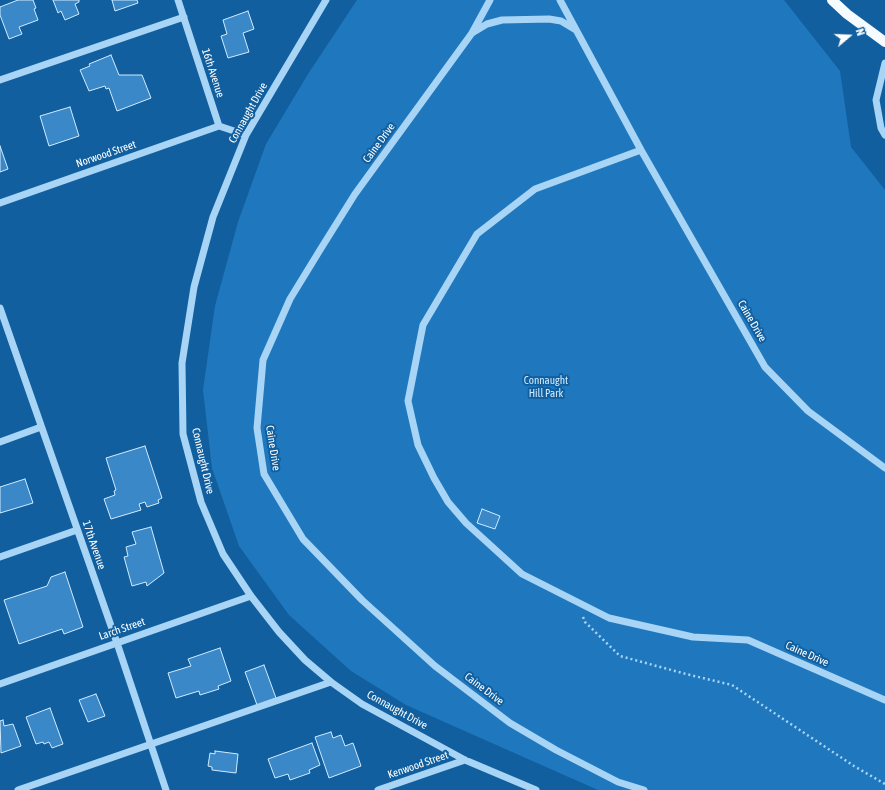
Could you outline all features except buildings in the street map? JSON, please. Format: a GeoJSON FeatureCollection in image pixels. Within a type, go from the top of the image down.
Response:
{"type":"FeatureCollection","features":[{"type":"Feature","properties":{"kind":"main road"},"geometry":{"type":"LineString","coordinates":[[832,0],[847,14],[885,42]]}},
{"type":"Feature","properties":{"kind":"street","name":"16th Avenue"},"geometry":{"type":"LineString","coordinates":[[178,0],[218,126]]}},
{"type":"Feature","properties":{"kind":"street","name":"Connaught Drive"},"geometry":{"type":"LineString","coordinates":[[326,0],[246,135],[213,218],[194,288],[182,363],[183,434],[201,502],[223,554],[251,596],[279,632],[305,660],[331,682],[362,704],[465,760],[536,790]]}},
{"type":"Feature","properties":{"kind":"street","name":"Caine Drive"},"geometry":{"type":"LineString","coordinates":[[490,0],[472,33],[355,194],[290,299],[263,360],[257,428],[264,474],[303,539],[362,600],[435,666],[510,723],[556,750],[618,782],[644,790]]}},
{"type":"Feature","properties":{"kind":"street","name":"Caine Drive"},"geometry":{"type":"LineString","coordinates":[[560,0],[642,150],[765,367],[808,411],[885,468]]}},
{"type":"Feature","properties":{"kind":"street"},"geometry":{"type":"LineString","coordinates":[[0,80],[184,17]]}},
{"type":"Feature","properties":{"kind":"street","name":"Caine Drive"},"geometry":{"type":"LineString","coordinates":[[472,33],[487,24],[502,20],[549,19],[561,21],[576,30]]}},
{"type":"Feature","properties":{"kind":"street"},"geometry":{"type":"LineString","coordinates":[[885,63],[876,100],[881,128],[885,135]]}},
{"type":"Feature","properties":{"kind":"street"},"geometry":{"type":"LineString","coordinates":[[218,126],[246,135]]}},
{"type":"Feature","properties":{"kind":"street","name":"Norwood Street"},"geometry":{"type":"LineString","coordinates":[[0,203],[218,126]]}},
{"type":"Feature","properties":{"kind":"street","name":"Caine Drive"},"geometry":{"type":"LineString","coordinates":[[642,150],[535,189],[477,234],[423,326],[408,401],[418,445],[434,478],[448,502],[466,523],[522,574],[609,618],[693,637],[748,640],[885,700]]}},
{"type":"Feature","properties":{"kind":"street","name":"17th Avenue"},"geometry":{"type":"LineString","coordinates":[[1,311],[152,744],[166,790]]}},
{"type":"Feature","properties":{"kind":"street"},"geometry":{"type":"LineString","coordinates":[[0,442],[41,427]]}},
{"type":"Feature","properties":{"kind":"street"},"geometry":{"type":"LineString","coordinates":[[0,557],[77,530]]}},
{"type":"Feature","properties":{"kind":"street","name":"Larch Street"},"geometry":{"type":"LineString","coordinates":[[0,684],[251,596]]}},
{"type":"Feature","properties":{"kind":"street"},"geometry":{"type":"LineString","coordinates":[[18,790],[331,682]]}},
{"type":"Feature","properties":{"kind":"street","name":"Kenwood Street"},"geometry":{"type":"LineString","coordinates":[[378,790],[465,760]]}},
{"type":"Feature","properties":{"kind":"path"},"geometry":{"type":"LineString","coordinates":[[577,602],[585,622],[620,656],[732,685],[854,766],[885,784]]}},
{"type":"Feature","properties":{"kind":"green space","name":"Connaught Hill Park"},"geometry":{"type":"Polygon","coordinates":[[[357,0],[784,0],[840,71],[851,147],[885,190],[885,790],[598,790],[406,705],[351,671],[289,615],[239,546],[212,468],[203,390],[215,306],[238,222],[266,144],[308,74],[357,0]]]}}]}
